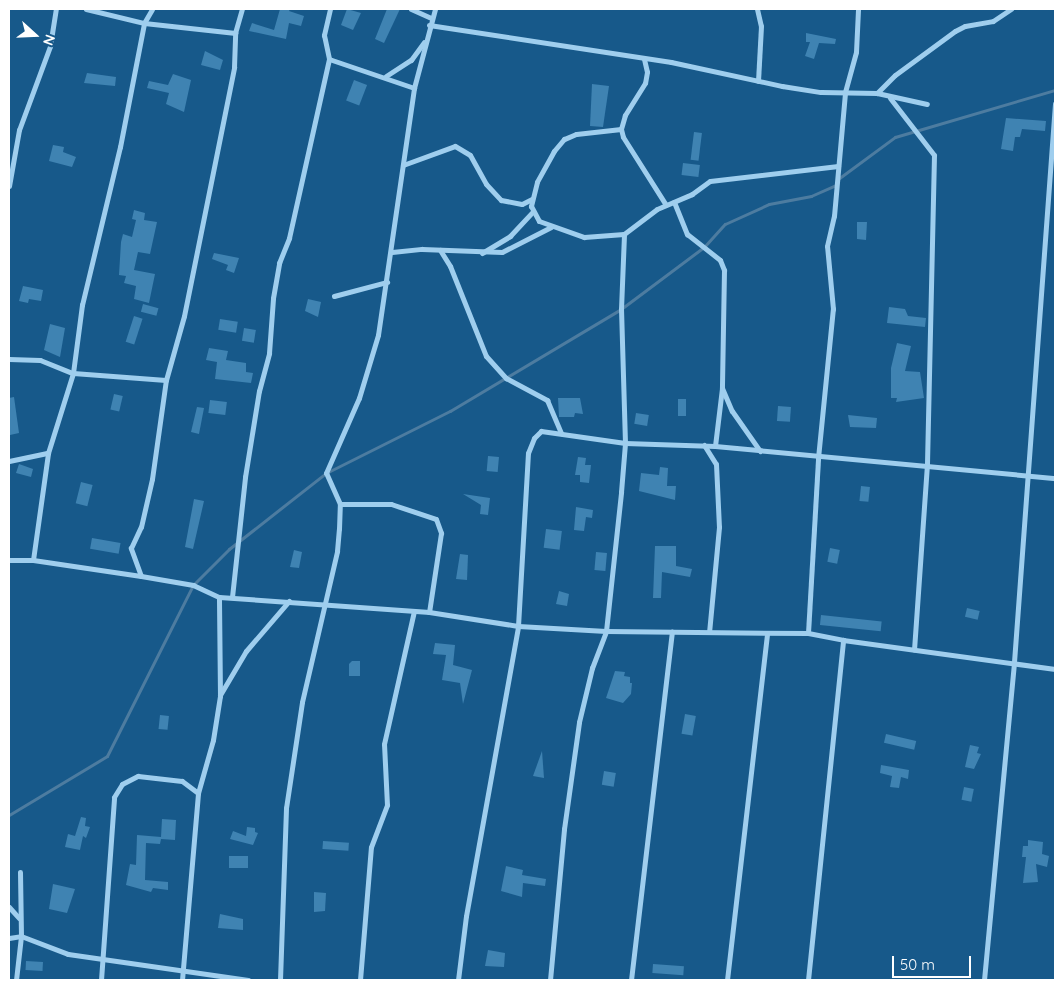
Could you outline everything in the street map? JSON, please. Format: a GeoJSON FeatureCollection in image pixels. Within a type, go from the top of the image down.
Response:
{"type":"FeatureCollection","features":[{"type":"Feature","properties":{"kind":"street"},"geometry":{"type":"LineString","coordinates":[[9,186],[20,130],[50,46],[56,9]]}},
{"type":"Feature","properties":{"kind":"street"},"geometry":{"type":"LineString","coordinates":[[86,9],[144,23],[235,33]]}},
{"type":"Feature","properties":{"kind":"street"},"geometry":{"type":"LineString","coordinates":[[33,560],[48,453],[73,373],[82,305],[119,155],[144,23],[152,9]]}},
{"type":"Feature","properties":{"kind":"street"},"geometry":{"type":"LineString","coordinates":[[141,576],[131,548],[141,527],[152,479],[166,380],[184,316],[234,67],[235,33],[242,9]]}},
{"type":"Feature","properties":{"kind":"street"},"geometry":{"type":"LineString","coordinates":[[232,598],[245,477],[259,392],[270,353],[272,298],[278,263],[289,238],[329,59],[324,35],[330,9]]}},
{"type":"Feature","properties":{"kind":"street"},"geometry":{"type":"LineString","coordinates":[[411,9],[431,18]]}},
{"type":"Feature","properties":{"kind":"street"},"geometry":{"type":"LineString","coordinates":[[280,980],[286,808],[302,702],[337,551],[340,504],[326,473],[358,398],[378,335],[392,252],[414,88],[429,25],[435,9]]}},
{"type":"Feature","properties":{"kind":"street"},"geometry":{"type":"LineString","coordinates":[[757,9],[761,26],[758,81]]}},
{"type":"Feature","properties":{"kind":"street"},"geometry":{"type":"LineString","coordinates":[[808,633],[818,458],[833,309],[827,246],[834,216],[845,92],[856,52],[858,9]]}},
{"type":"Feature","properties":{"kind":"street"},"geometry":{"type":"LineString","coordinates":[[877,93],[895,75],[955,31],[965,26],[993,21],[1011,9]]}},
{"type":"Feature","properties":{"kind":"street"},"geometry":{"type":"LineString","coordinates":[[429,25],[644,59],[758,81],[845,92],[877,93],[890,98],[927,104]]}},
{"type":"Feature","properties":{"kind":"street"},"geometry":{"type":"LineString","coordinates":[[386,76],[411,60],[426,40]]}},
{"type":"Feature","properties":{"kind":"street"},"geometry":{"type":"LineString","coordinates":[[329,59],[386,76],[414,88]]}},
{"type":"Feature","properties":{"kind":"street"},"geometry":{"type":"LineString","coordinates":[[644,59],[647,72],[644,83],[625,115],[621,130],[623,137],[666,205]]}},
{"type":"Feature","properties":{"kind":"street"},"geometry":{"type":"LineString","coordinates":[[890,98],[934,155],[927,464],[914,650]]}},
{"type":"Feature","properties":{"kind":"street"},"geometry":{"type":"LineString","coordinates":[[984,980],[1014,662],[1026,473],[1054,153],[1055,104]]}},
{"type":"Feature","properties":{"kind":"street"},"geometry":{"type":"LineString","coordinates":[[621,130],[576,134],[564,139],[554,151],[532,199],[532,212],[539,221],[551,227],[584,237],[624,234],[666,205],[718,180],[838,166]]}},
{"type":"Feature","properties":{"kind":"street"},"geometry":{"type":"LineString","coordinates":[[403,165],[455,146],[470,155],[486,184],[501,200],[522,204],[532,199]]}},
{"type":"Feature","properties":{"kind":"street"},"geometry":{"type":"LineString","coordinates":[[674,202],[687,234],[720,260],[724,270],[722,388],[715,446]]}},
{"type":"Feature","properties":{"kind":"street"},"geometry":{"type":"LineString","coordinates":[[482,253],[510,236],[532,212]]}},
{"type":"Feature","properties":{"kind":"street"},"geometry":{"type":"LineString","coordinates":[[392,252],[440,250],[482,253],[515,248],[551,227]]}},
{"type":"Feature","properties":{"kind":"street"},"geometry":{"type":"LineString","coordinates":[[550,980],[564,829],[579,722],[592,668],[606,631],[625,443],[621,309],[624,234]]}},
{"type":"Feature","properties":{"kind":"street"},"geometry":{"type":"LineString","coordinates":[[440,250],[450,266],[486,356],[506,378],[547,400],[561,433]]}},
{"type":"Feature","properties":{"kind":"street"},"geometry":{"type":"LineString","coordinates":[[334,296],[387,282]]}},
{"type":"Feature","properties":{"kind":"street"},"geometry":{"type":"LineString","coordinates":[[9,359],[40,360],[73,373],[166,380]]}},
{"type":"Feature","properties":{"kind":"street"},"geometry":{"type":"LineString","coordinates":[[722,388],[732,411],[760,451]]}},
{"type":"Feature","properties":{"kind":"street"},"geometry":{"type":"LineString","coordinates":[[458,980],[466,916],[518,626],[528,453],[534,438],[541,432],[561,433],[625,443],[704,445],[818,458],[927,464],[1026,473],[1055,478]]}},
{"type":"Feature","properties":{"kind":"street"},"geometry":{"type":"LineString","coordinates":[[704,445],[716,464],[719,527],[709,632]]}},
{"type":"Feature","properties":{"kind":"street"},"geometry":{"type":"LineString","coordinates":[[9,462],[48,453]]}},
{"type":"Feature","properties":{"kind":"street"},"geometry":{"type":"LineString","coordinates":[[340,504],[391,504],[436,518],[442,533],[429,612]]}},
{"type":"Feature","properties":{"kind":"street"},"geometry":{"type":"LineString","coordinates":[[9,560],[33,560],[193,585],[219,597],[429,612],[518,626],[606,631],[808,633],[843,640],[1055,669]]}},
{"type":"Feature","properties":{"kind":"street"},"geometry":{"type":"LineString","coordinates":[[182,980],[198,792],[213,740],[220,696],[219,597]]}},
{"type":"Feature","properties":{"kind":"street"},"geometry":{"type":"LineString","coordinates":[[220,696],[246,651],[289,601]]}},
{"type":"Feature","properties":{"kind":"street"},"geometry":{"type":"LineString","coordinates":[[360,980],[371,847],[387,805],[387,727],[414,611]]}},
{"type":"Feature","properties":{"kind":"street"},"geometry":{"type":"LineString","coordinates":[[631,980],[672,632]]}},
{"type":"Feature","properties":{"kind":"street"},"geometry":{"type":"LineString","coordinates":[[728,980],[767,633]]}},
{"type":"Feature","properties":{"kind":"street"},"geometry":{"type":"LineString","coordinates":[[808,980],[843,640]]}},
{"type":"Feature","properties":{"kind":"street"},"geometry":{"type":"LineString","coordinates":[[101,980],[114,797],[122,784],[138,776],[166,777],[182,781],[198,792]]}},
{"type":"Feature","properties":{"kind":"street"},"geometry":{"type":"LineString","coordinates":[[16,980],[21,936],[19,918],[20,872]]}},
{"type":"Feature","properties":{"kind":"street"},"geometry":{"type":"LineString","coordinates":[[9,907],[19,918]]}},
{"type":"Feature","properties":{"kind":"street"},"geometry":{"type":"LineString","coordinates":[[9,938],[21,936],[68,954],[103,957],[183,973],[248,980]]}},
{"type":"Feature","properties":{"kind":"building"},"geometry":{"type":"Polygon","coordinates":[[[280,9],[290,9],[289,11],[304,16],[301,26],[289,23],[286,39],[249,31],[252,23],[274,30],[280,9]]]}},
{"type":"Feature","properties":{"kind":"building"},"geometry":{"type":"Polygon","coordinates":[[[347,9],[361,13],[353,30],[341,25],[347,9]]]}},
{"type":"Feature","properties":{"kind":"building"},"geometry":{"type":"Polygon","coordinates":[[[387,9],[400,9],[384,43],[375,39],[387,9]]]}},
{"type":"Feature","properties":{"kind":"building"},"geometry":{"type":"Polygon","coordinates":[[[806,33],[836,39],[835,44],[819,43],[814,59],[805,56],[810,42],[806,42],[806,33]]]}},
{"type":"Feature","properties":{"kind":"building"},"geometry":{"type":"Polygon","coordinates":[[[205,51],[223,60],[220,70],[201,65],[205,51]]]}},
{"type":"Feature","properties":{"kind":"building"},"geometry":{"type":"Polygon","coordinates":[[[87,73],[116,77],[115,86],[84,83],[87,73]]]}},
{"type":"Feature","properties":{"kind":"building"},"geometry":{"type":"Polygon","coordinates":[[[173,74],[191,80],[184,112],[166,104],[169,93],[147,88],[149,81],[168,85],[173,74]]]}},
{"type":"Feature","properties":{"kind":"building"},"geometry":{"type":"Polygon","coordinates":[[[354,80],[367,85],[359,106],[346,101],[354,80]]]}},
{"type":"Feature","properties":{"kind":"building"},"geometry":{"type":"Polygon","coordinates":[[[592,84],[609,86],[603,127],[590,126],[592,84]]]}},
{"type":"Feature","properties":{"kind":"building"},"geometry":{"type":"Polygon","coordinates":[[[1006,118],[1046,121],[1045,131],[1022,129],[1020,137],[1015,137],[1013,151],[1001,149],[1006,118]]]}},
{"type":"Feature","properties":{"kind":"building"},"geometry":{"type":"Polygon","coordinates":[[[694,132],[702,133],[699,161],[691,160],[694,132]]]}},
{"type":"Feature","properties":{"kind":"building"},"geometry":{"type":"Polygon","coordinates":[[[53,145],[64,147],[63,152],[76,157],[72,167],[49,161],[53,145]]]}},
{"type":"Feature","properties":{"kind":"building"},"geometry":{"type":"Polygon","coordinates":[[[683,163],[700,165],[698,177],[682,175],[683,163]]]}},
{"type":"Feature","properties":{"kind":"building"},"geometry":{"type":"Polygon","coordinates":[[[134,210],[145,213],[144,220],[157,222],[150,254],[138,252],[134,270],[155,274],[149,303],[134,299],[136,286],[124,283],[126,276],[119,275],[121,242],[123,234],[132,237],[136,220],[132,219],[134,210]]]}},
{"type":"Feature","properties":{"kind":"building"},"geometry":{"type":"Polygon","coordinates":[[[857,222],[867,222],[866,240],[857,239],[857,222]]]}},
{"type":"Feature","properties":{"kind":"building"},"geometry":{"type":"Polygon","coordinates":[[[214,253],[239,258],[234,273],[226,270],[228,265],[212,259],[214,253]]]}},
{"type":"Feature","properties":{"kind":"building"},"geometry":{"type":"Polygon","coordinates":[[[23,286],[43,290],[41,301],[29,299],[28,303],[19,301],[23,286]]]}},
{"type":"Feature","properties":{"kind":"building"},"geometry":{"type":"Polygon","coordinates":[[[308,299],[321,302],[318,317],[305,311],[308,299]]]}},
{"type":"Feature","properties":{"kind":"building"},"geometry":{"type":"Polygon","coordinates":[[[143,304],[158,308],[156,316],[141,312],[143,304]]]}},
{"type":"Feature","properties":{"kind":"building"},"geometry":{"type":"Polygon","coordinates":[[[889,307],[905,309],[908,316],[926,318],[925,327],[887,323],[889,307]]]}},
{"type":"Feature","properties":{"kind":"building"},"geometry":{"type":"Polygon","coordinates":[[[134,316],[143,319],[134,344],[126,342],[134,316]]]}},
{"type":"Feature","properties":{"kind":"building"},"geometry":{"type":"Polygon","coordinates":[[[220,319],[238,322],[236,333],[218,330],[220,319]]]}},
{"type":"Feature","properties":{"kind":"building"},"geometry":{"type":"Polygon","coordinates":[[[50,324],[65,328],[60,357],[44,350],[50,324]]]}},
{"type":"Feature","properties":{"kind":"building"},"geometry":{"type":"Polygon","coordinates":[[[244,328],[256,330],[254,343],[242,341],[244,328]]]}},
{"type":"Feature","properties":{"kind":"building"},"geometry":{"type":"Polygon","coordinates":[[[897,343],[911,346],[905,371],[920,372],[924,398],[896,402],[897,398],[891,398],[891,368],[897,343]]]}},
{"type":"Feature","properties":{"kind":"building"},"geometry":{"type":"Polygon","coordinates":[[[209,348],[228,351],[226,360],[246,363],[246,372],[253,373],[251,383],[215,379],[217,362],[206,360],[209,348]]]}},
{"type":"Feature","properties":{"kind":"building"},"geometry":{"type":"Polygon","coordinates":[[[114,394],[123,396],[119,412],[110,410],[114,394]]]}},
{"type":"Feature","properties":{"kind":"building"},"geometry":{"type":"Polygon","coordinates":[[[14,397],[19,433],[10,435],[9,398],[14,397]]]}},
{"type":"Feature","properties":{"kind":"building"},"geometry":{"type":"Polygon","coordinates":[[[558,398],[580,398],[583,414],[575,413],[574,417],[559,417],[558,398]]]}},
{"type":"Feature","properties":{"kind":"building"},"geometry":{"type":"Polygon","coordinates":[[[678,399],[686,399],[686,416],[678,416],[678,399]]]}},
{"type":"Feature","properties":{"kind":"building"},"geometry":{"type":"Polygon","coordinates":[[[210,400],[227,402],[225,415],[208,413],[210,400]]]}},
{"type":"Feature","properties":{"kind":"building"},"geometry":{"type":"Polygon","coordinates":[[[778,406],[791,407],[790,422],[777,421],[778,406]]]}},
{"type":"Feature","properties":{"kind":"building"},"geometry":{"type":"Polygon","coordinates":[[[197,407],[204,408],[199,434],[191,432],[197,407]]]}},
{"type":"Feature","properties":{"kind":"building"},"geometry":{"type":"Polygon","coordinates":[[[636,413],[649,415],[647,426],[634,424],[636,413]]]}},
{"type":"Feature","properties":{"kind":"building"},"geometry":{"type":"Polygon","coordinates":[[[848,415],[877,418],[876,428],[850,427],[848,415]]]}},
{"type":"Feature","properties":{"kind":"building"},"geometry":{"type":"Polygon","coordinates":[[[488,456],[499,457],[498,472],[487,471],[488,456]]]}},
{"type":"Feature","properties":{"kind":"building"},"geometry":{"type":"Polygon","coordinates":[[[578,457],[586,458],[585,465],[591,465],[589,483],[580,482],[580,475],[575,475],[578,457]]]}},
{"type":"Feature","properties":{"kind":"building"},"geometry":{"type":"Polygon","coordinates":[[[19,464],[33,469],[31,477],[16,473],[19,464]]]}},
{"type":"Feature","properties":{"kind":"building"},"geometry":{"type":"Polygon","coordinates":[[[660,467],[668,468],[667,486],[676,486],[675,500],[639,491],[641,473],[659,475],[660,467]]]}},
{"type":"Feature","properties":{"kind":"building"},"geometry":{"type":"Polygon","coordinates":[[[81,482],[93,485],[87,506],[76,503],[81,482]]]}},
{"type":"Feature","properties":{"kind":"building"},"geometry":{"type":"Polygon","coordinates":[[[861,486],[870,487],[868,502],[859,501],[861,486]]]}},
{"type":"Feature","properties":{"kind":"building"},"geometry":{"type":"Polygon","coordinates":[[[463,494],[490,498],[488,515],[480,514],[481,505],[463,494]]]}},
{"type":"Feature","properties":{"kind":"building"},"geometry":{"type":"Polygon","coordinates":[[[194,499],[204,501],[193,549],[185,547],[194,499]]]}},
{"type":"Feature","properties":{"kind":"building"},"geometry":{"type":"Polygon","coordinates":[[[576,507],[593,510],[592,518],[586,517],[584,531],[574,530],[576,507]]]}},
{"type":"Feature","properties":{"kind":"building"},"geometry":{"type":"Polygon","coordinates":[[[546,529],[562,531],[560,550],[544,548],[546,529]]]}},
{"type":"Feature","properties":{"kind":"building"},"geometry":{"type":"Polygon","coordinates":[[[92,538],[121,543],[119,554],[90,549],[92,538]]]}},
{"type":"Feature","properties":{"kind":"building"},"geometry":{"type":"Polygon","coordinates":[[[655,546],[676,546],[676,566],[692,569],[690,577],[662,572],[661,598],[653,598],[655,546]]]}},
{"type":"Feature","properties":{"kind":"building"},"geometry":{"type":"Polygon","coordinates":[[[830,548],[840,550],[837,564],[827,562],[830,548]]]}},
{"type":"Feature","properties":{"kind":"building"},"geometry":{"type":"Polygon","coordinates":[[[294,550],[302,552],[299,568],[290,567],[294,550]]]}},
{"type":"Feature","properties":{"kind":"building"},"geometry":{"type":"Polygon","coordinates":[[[596,552],[607,553],[605,571],[594,570],[596,552]]]}},
{"type":"Feature","properties":{"kind":"building"},"geometry":{"type":"Polygon","coordinates":[[[460,554],[468,555],[467,580],[456,579],[460,554]]]}},
{"type":"Feature","properties":{"kind":"building"},"geometry":{"type":"Polygon","coordinates":[[[559,591],[569,594],[567,606],[556,604],[559,591]]]}},
{"type":"Feature","properties":{"kind":"building"},"geometry":{"type":"Polygon","coordinates":[[[967,608],[980,611],[978,620],[965,617],[967,608]]]}},
{"type":"Feature","properties":{"kind":"building"},"geometry":{"type":"Polygon","coordinates":[[[821,615],[882,621],[881,631],[820,625],[821,615]]]}},
{"type":"Feature","properties":{"kind":"building"},"geometry":{"type":"Polygon","coordinates":[[[435,643],[455,645],[453,665],[472,670],[463,704],[460,683],[442,680],[446,655],[433,654],[435,643]]]}},
{"type":"Feature","properties":{"kind":"building"},"geometry":{"type":"Polygon","coordinates":[[[352,661],[360,661],[360,676],[349,676],[349,664],[352,661]]]}},
{"type":"Feature","properties":{"kind":"building"},"geometry":{"type":"Polygon","coordinates":[[[615,671],[625,672],[624,676],[630,677],[630,683],[632,683],[631,694],[623,703],[606,698],[615,671]]]}},
{"type":"Feature","properties":{"kind":"building"},"geometry":{"type":"Polygon","coordinates":[[[685,714],[696,716],[692,736],[682,734],[685,714]]]}},
{"type":"Feature","properties":{"kind":"building"},"geometry":{"type":"Polygon","coordinates":[[[160,715],[169,716],[167,730],[159,729],[160,715]]]}},
{"type":"Feature","properties":{"kind":"building"},"geometry":{"type":"Polygon","coordinates":[[[886,734],[916,741],[914,750],[884,743],[886,734]]]}},
{"type":"Feature","properties":{"kind":"building"},"geometry":{"type":"Polygon","coordinates":[[[970,745],[979,747],[977,753],[981,754],[974,769],[965,767],[970,745]]]}},
{"type":"Feature","properties":{"kind":"building"},"geometry":{"type":"Polygon","coordinates":[[[542,751],[544,778],[533,776],[542,751]]]}},
{"type":"Feature","properties":{"kind":"building"},"geometry":{"type":"Polygon","coordinates":[[[881,765],[909,770],[908,779],[901,777],[899,788],[890,787],[892,776],[880,773],[881,765]]]}},
{"type":"Feature","properties":{"kind":"building"},"geometry":{"type":"Polygon","coordinates":[[[604,771],[616,773],[614,787],[602,785],[604,771]]]}},
{"type":"Feature","properties":{"kind":"building"},"geometry":{"type":"Polygon","coordinates":[[[964,787],[974,789],[971,802],[962,800],[964,787]]]}},
{"type":"Feature","properties":{"kind":"building"},"geometry":{"type":"Polygon","coordinates":[[[81,817],[86,818],[85,826],[90,827],[86,838],[83,836],[80,850],[65,847],[68,834],[75,836],[81,817]]]}},
{"type":"Feature","properties":{"kind":"building"},"geometry":{"type":"Polygon","coordinates":[[[162,819],[176,820],[175,840],[161,839],[160,844],[146,843],[145,880],[168,882],[168,890],[153,888],[151,892],[126,885],[130,864],[136,865],[137,835],[161,837],[162,819]]]}},
{"type":"Feature","properties":{"kind":"building"},"geometry":{"type":"Polygon","coordinates":[[[247,827],[255,828],[255,832],[258,833],[253,845],[230,839],[233,831],[246,836],[247,827]]]}},
{"type":"Feature","properties":{"kind":"building"},"geometry":{"type":"Polygon","coordinates":[[[1028,840],[1043,842],[1042,854],[1049,856],[1047,867],[1036,864],[1038,882],[1023,883],[1026,857],[1022,857],[1023,846],[1028,846],[1028,840]]]}},
{"type":"Feature","properties":{"kind":"building"},"geometry":{"type":"Polygon","coordinates":[[[323,841],[349,843],[348,851],[322,849],[323,841]]]}},
{"type":"Feature","properties":{"kind":"building"},"geometry":{"type":"Polygon","coordinates":[[[229,856],[248,856],[248,868],[229,868],[229,856]]]}},
{"type":"Feature","properties":{"kind":"building"},"geometry":{"type":"Polygon","coordinates":[[[506,866],[523,870],[522,875],[546,879],[545,886],[523,883],[522,897],[501,891],[506,866]]]}},
{"type":"Feature","properties":{"kind":"building"},"geometry":{"type":"Polygon","coordinates":[[[53,884],[75,889],[67,913],[49,909],[53,884]]]}},
{"type":"Feature","properties":{"kind":"building"},"geometry":{"type":"Polygon","coordinates":[[[314,892],[326,893],[325,911],[314,912],[314,892]]]}},
{"type":"Feature","properties":{"kind":"building"},"geometry":{"type":"Polygon","coordinates":[[[220,914],[243,919],[243,930],[218,928],[220,914]]]}},
{"type":"Feature","properties":{"kind":"building"},"geometry":{"type":"Polygon","coordinates":[[[488,950],[505,953],[504,967],[485,966],[488,950]]]}},
{"type":"Feature","properties":{"kind":"building"},"geometry":{"type":"Polygon","coordinates":[[[26,961],[43,962],[43,971],[26,970],[26,961]]]}},
{"type":"Feature","properties":{"kind":"building"},"geometry":{"type":"Polygon","coordinates":[[[653,964],[684,966],[683,975],[652,973],[653,964]]]}},
{"type":"Feature","properties":{"kind":"waterway"},"geometry":{"type":"LineString","coordinates":[[9,815],[107,756],[193,585],[229,549],[326,473],[450,411],[621,309],[704,247],[725,224],[769,204],[811,196],[836,185],[838,179],[895,137],[1055,90]]}}]}
